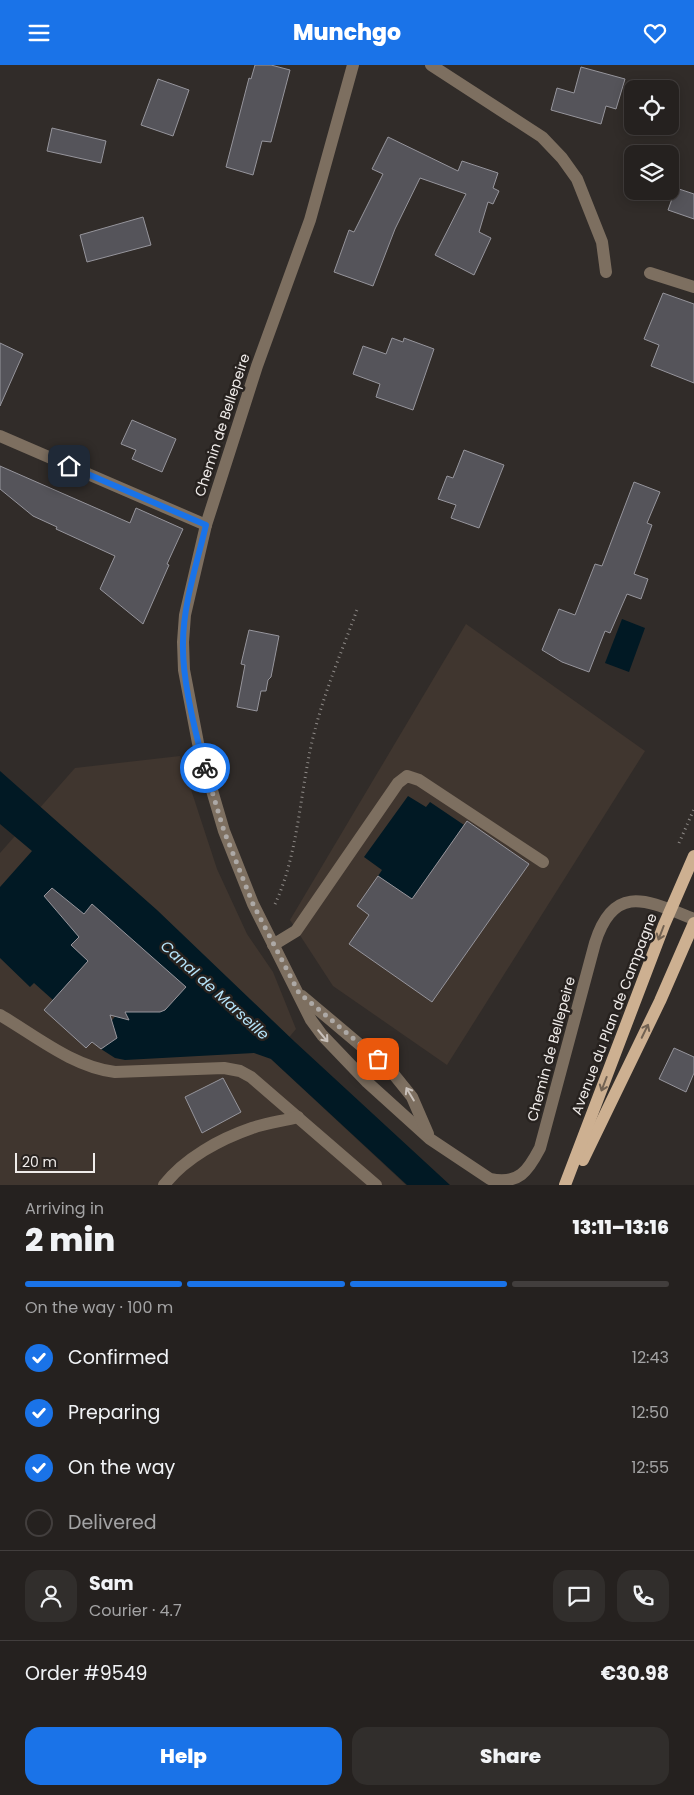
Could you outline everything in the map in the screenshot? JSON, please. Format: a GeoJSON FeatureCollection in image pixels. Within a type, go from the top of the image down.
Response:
{"type":"FeatureCollection","features":[{"type":"Feature","properties":{"kind":"main road","name":"Avenue du Plan de Campagne"},"geometry":{"type":"LineString","coordinates":[[565,1185],[670,910],[694,855]]}},
{"type":"Feature","properties":{"kind":"main road","name":"Avenue du Plan de Campagne"},"geometry":{"type":"LineString","coordinates":[[570,1185],[660,1001],[694,921]]}},
{"type":"Feature","properties":{"kind":"street","name":"Chemin de Bellepeire"},"geometry":{"type":"LineString","coordinates":[[352,65],[310,220],[257,366],[206,525],[185,615],[183,642],[184,670],[198,743],[224,831],[264,926],[311,1020],[322,1035],[367,1082],[430,1139],[490,1179],[508,1182],[517,1179],[524,1173],[540,1148],[599,928],[607,915],[626,902],[645,902],[670,910],[694,921]]}},
{"type":"Feature","properties":{"kind":"street"},"geometry":{"type":"LineString","coordinates":[[431,65],[542,137],[562,158],[577,179],[602,243],[606,272]]}},
{"type":"Feature","properties":{"kind":"street"},"geometry":{"type":"LineString","coordinates":[[650,273],[694,287]]}},
{"type":"Feature","properties":{"kind":"street"},"geometry":{"type":"LineString","coordinates":[[0,436],[206,525]]}},
{"type":"Feature","properties":{"kind":"street"},"geometry":{"type":"LineString","coordinates":[[274,945],[296,931],[398,783],[407,776],[419,780],[543,862]]}},
{"type":"Feature","properties":{"kind":"street","name":"Chemin de Bellepeire"},"geometry":{"type":"LineString","coordinates":[[299,993],[351,1035],[398,1078],[412,1097],[430,1139]]}},
{"type":"Feature","properties":{"kind":"street"},"geometry":{"type":"LineString","coordinates":[[0,1015],[80,1063],[98,1070],[115,1072],[224,1068],[240,1071],[251,1077],[376,1185]]}},
{"type":"Feature","properties":{"kind":"street"},"geometry":{"type":"LineString","coordinates":[[164,1185],[189,1161],[223,1140],[253,1128],[298,1117]]}},
{"type":"Feature","properties":{"kind":"path"},"geometry":{"type":"LineString","coordinates":[[264,926],[276,901],[288,868],[316,726],[358,607]]}},
{"type":"Feature","properties":{"kind":"shaded area"},"geometry":{"type":"Polygon","coordinates":[[[466,624],[645,751],[447,1065],[333,986],[290,920],[466,624]]]}},
{"type":"Feature","properties":{"kind":"shaded area"},"geometry":{"type":"Polygon","coordinates":[[[180,756],[217,869],[247,934],[273,972],[296,1029],[271,1059],[406,1185],[0,1185],[0,853],[75,768],[180,756]]]}},
{"type":"Feature","properties":{"kind":"water"},"geometry":{"type":"Polygon","coordinates":[[[622,619],[645,628],[629,672],[605,663],[622,619]]]}},
{"type":"Feature","properties":{"kind":"water","name":"Canal de Marseille"},"geometry":{"type":"Polygon","coordinates":[[[0,771],[157,910],[295,1042],[450,1185],[407,1185],[271,1059],[254,1053],[125,1060],[115,1058],[101,1049],[105,1047],[96,1038],[111,1033],[116,1034],[109,1024],[118,1013],[128,1020],[126,1014],[121,1010],[160,1012],[165,1010],[185,987],[92,905],[84,914],[79,937],[71,945],[88,961],[53,1000],[34,983],[30,987],[0,958],[0,887],[32,851],[0,824],[0,771]]]}},
{"type":"Feature","properties":{"kind":"water"},"geometry":{"type":"Polygon","coordinates":[[[408,796],[426,807],[430,802],[464,825],[412,899],[378,876],[382,870],[364,857],[408,796]]]}},
{"type":"Feature","properties":{"kind":"building"},"geometry":{"type":"Polygon","coordinates":[[[255,65],[271,65],[290,70],[271,142],[262,141],[253,175],[226,167],[249,78],[251,79],[255,65]]]}},
{"type":"Feature","properties":{"kind":"building"},"geometry":{"type":"Polygon","coordinates":[[[581,67],[625,79],[616,109],[606,106],[601,124],[551,110],[557,88],[574,93],[581,67]]]}},
{"type":"Feature","properties":{"kind":"building"},"geometry":{"type":"Polygon","coordinates":[[[158,79],[189,90],[173,136],[141,125],[158,79]]]}},
{"type":"Feature","properties":{"kind":"building"},"geometry":{"type":"Polygon","coordinates":[[[52,128],[106,141],[101,163],[47,151],[52,128]]]}},
{"type":"Feature","properties":{"kind":"building"},"geometry":{"type":"Polygon","coordinates":[[[388,137],[458,171],[462,161],[498,173],[493,188],[499,191],[493,204],[488,202],[479,232],[491,238],[474,275],[435,255],[466,194],[420,178],[395,229],[373,286],[334,272],[349,230],[354,232],[383,174],[372,169],[388,137]]]}},
{"type":"Feature","properties":{"kind":"building"},"geometry":{"type":"Polygon","coordinates":[[[679,189],[694,194],[694,219],[668,210],[672,200],[679,200],[679,189]]]}},
{"type":"Feature","properties":{"kind":"building"},"geometry":{"type":"Polygon","coordinates":[[[143,217],[151,245],[87,262],[80,235],[143,217]]]}},
{"type":"Feature","properties":{"kind":"building"},"geometry":{"type":"Polygon","coordinates":[[[663,293],[694,304],[694,383],[651,366],[659,345],[644,339],[663,293]]]}},
{"type":"Feature","properties":{"kind":"building"},"geometry":{"type":"Polygon","coordinates":[[[392,338],[403,342],[404,338],[434,349],[413,410],[376,397],[380,384],[353,374],[363,346],[386,354],[392,338]]]}},
{"type":"Feature","properties":{"kind":"building"},"geometry":{"type":"Polygon","coordinates":[[[0,343],[23,354],[0,406],[0,343]]]}},
{"type":"Feature","properties":{"kind":"building"},"geometry":{"type":"Polygon","coordinates":[[[132,420],[176,439],[162,472],[132,459],[136,450],[121,444],[132,420]]]}},
{"type":"Feature","properties":{"kind":"building"},"geometry":{"type":"Polygon","coordinates":[[[464,450],[504,465],[479,528],[451,518],[456,505],[438,499],[447,476],[453,478],[464,450]]]}},
{"type":"Feature","properties":{"kind":"building"},"geometry":{"type":"Polygon","coordinates":[[[0,466],[130,523],[136,508],[183,529],[143,624],[100,589],[115,556],[56,529],[57,527],[33,516],[0,489],[0,466]]]}},
{"type":"Feature","properties":{"kind":"building"},"geometry":{"type":"Polygon","coordinates":[[[634,482],[660,492],[647,523],[652,525],[634,574],[648,579],[641,599],[627,594],[610,633],[605,631],[589,672],[562,662],[542,650],[559,609],[575,615],[595,564],[602,566],[634,482]]]}},
{"type":"Feature","properties":{"kind":"building"},"geometry":{"type":"Polygon","coordinates":[[[249,630],[279,636],[271,677],[268,680],[266,691],[261,691],[257,711],[237,707],[245,665],[241,664],[249,630]]]}},
{"type":"Feature","properties":{"kind":"building"},"geometry":{"type":"Polygon","coordinates":[[[467,821],[529,864],[432,1002],[349,944],[369,915],[357,906],[378,876],[412,899],[467,821]]]}},
{"type":"Feature","properties":{"kind":"building"},"geometry":{"type":"Polygon","coordinates":[[[52,888],[84,914],[92,904],[186,987],[165,1010],[160,1012],[125,1012],[129,1020],[110,1015],[117,1038],[101,1049],[92,1042],[86,1048],[44,1010],[88,961],[71,945],[79,937],[44,896],[52,888]]]}},
{"type":"Feature","properties":{"kind":"building"},"geometry":{"type":"Polygon","coordinates":[[[674,1048],[694,1057],[694,1073],[686,1092],[659,1079],[674,1048]]]}},
{"type":"Feature","properties":{"kind":"building"},"geometry":{"type":"Polygon","coordinates":[[[223,1078],[241,1112],[202,1133],[185,1097],[223,1078]]]}},
{"type":"Feature","properties":{"kind":"way so far"},"geometry":{"type":"LineString","coordinates":[[205,768],[224,831],[253,904],[299,993],[378,1059]]}},
{"type":"Feature","properties":{"kind":"route"},"geometry":{"type":"LineString","coordinates":[[69,466],[206,525],[185,615],[183,642],[184,670],[198,743],[205,768]]}}]}
